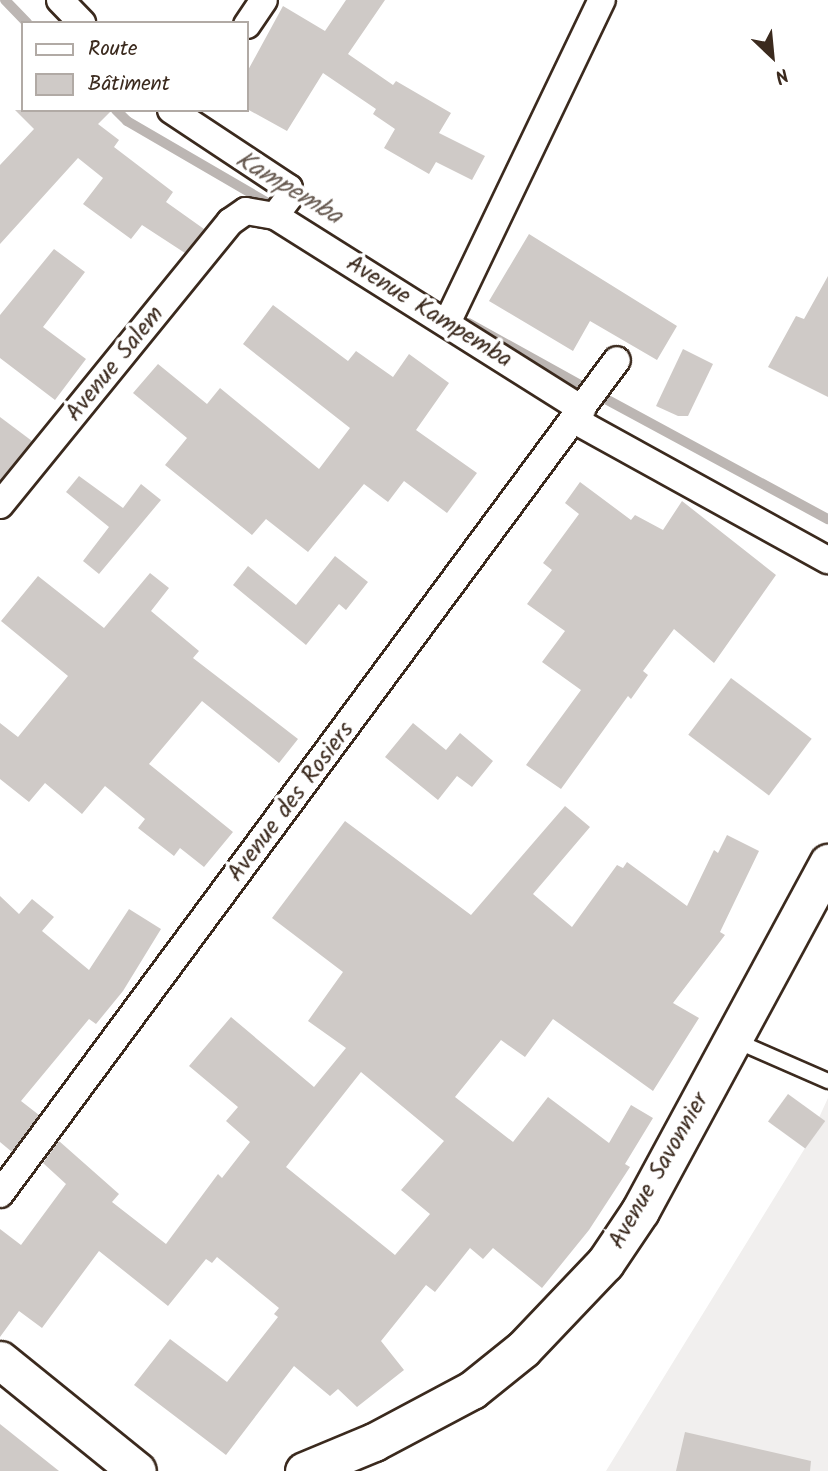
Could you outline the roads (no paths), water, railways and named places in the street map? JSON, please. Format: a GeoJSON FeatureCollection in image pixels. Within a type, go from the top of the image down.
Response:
{"type":"FeatureCollection","features":[{"type":"Feature","properties":{"kind":"street"},"geometry":{"type":"LineString","coordinates":[[60,0],[80,21]]}},
{"type":"Feature","properties":{"kind":"street"},"geometry":{"type":"LineString","coordinates":[[248,24],[264,0]]}},
{"type":"Feature","properties":{"kind":"street"},"geometry":{"type":"LineString","coordinates":[[455,308],[602,0]]}},
{"type":"Feature","properties":{"kind":"street","name":"Avenue Kampemba"},"geometry":{"type":"LineString","coordinates":[[180,113],[289,188],[282,207]]}},
{"type":"Feature","properties":{"kind":"street","name":"Avenue Kampemba"},"geometry":{"type":"LineString","coordinates":[[230,222],[246,211],[282,207],[594,391],[828,560]]}},
{"type":"Feature","properties":{"kind":"street","name":"Avenue Salem"},"geometry":{"type":"LineString","coordinates":[[0,505],[230,222]]}},
{"type":"Feature","properties":{"kind":"street","name":"Avenue des Rosiers"},"geometry":{"type":"LineString","coordinates":[[0,1194],[594,391]]}},
{"type":"Feature","properties":{"kind":"street","name":"Avenue Savonnier"},"geometry":{"type":"LineString","coordinates":[[304,1471],[421,1419],[472,1390],[523,1349],[605,1263],[640,1212],[828,863]]}},
{"type":"Feature","properties":{"kind":"street"},"geometry":{"type":"LineString","coordinates":[[0,1360],[137,1471]]}},
{"type":"Feature","properties":{"kind":"lane"},"geometry":{"type":"LineString","coordinates":[[733,1039],[828,1081]]}},
{"type":"Feature","properties":{"kind":"waterway","name":"Kampemba"},"geometry":{"type":"LineString","coordinates":[[5,0],[25,21]]}},
{"type":"Feature","properties":{"kind":"waterway","name":"Kampemba"},"geometry":{"type":"LineString","coordinates":[[118,112],[127,121],[275,207]]}},
{"type":"Feature","properties":{"kind":"waterway","name":"Kampemba"},"geometry":{"type":"LineString","coordinates":[[468,323],[584,387]]}},
{"type":"Feature","properties":{"kind":"waterway","name":"Kampemba"},"geometry":{"type":"LineString","coordinates":[[602,397],[828,519]]}}]}
